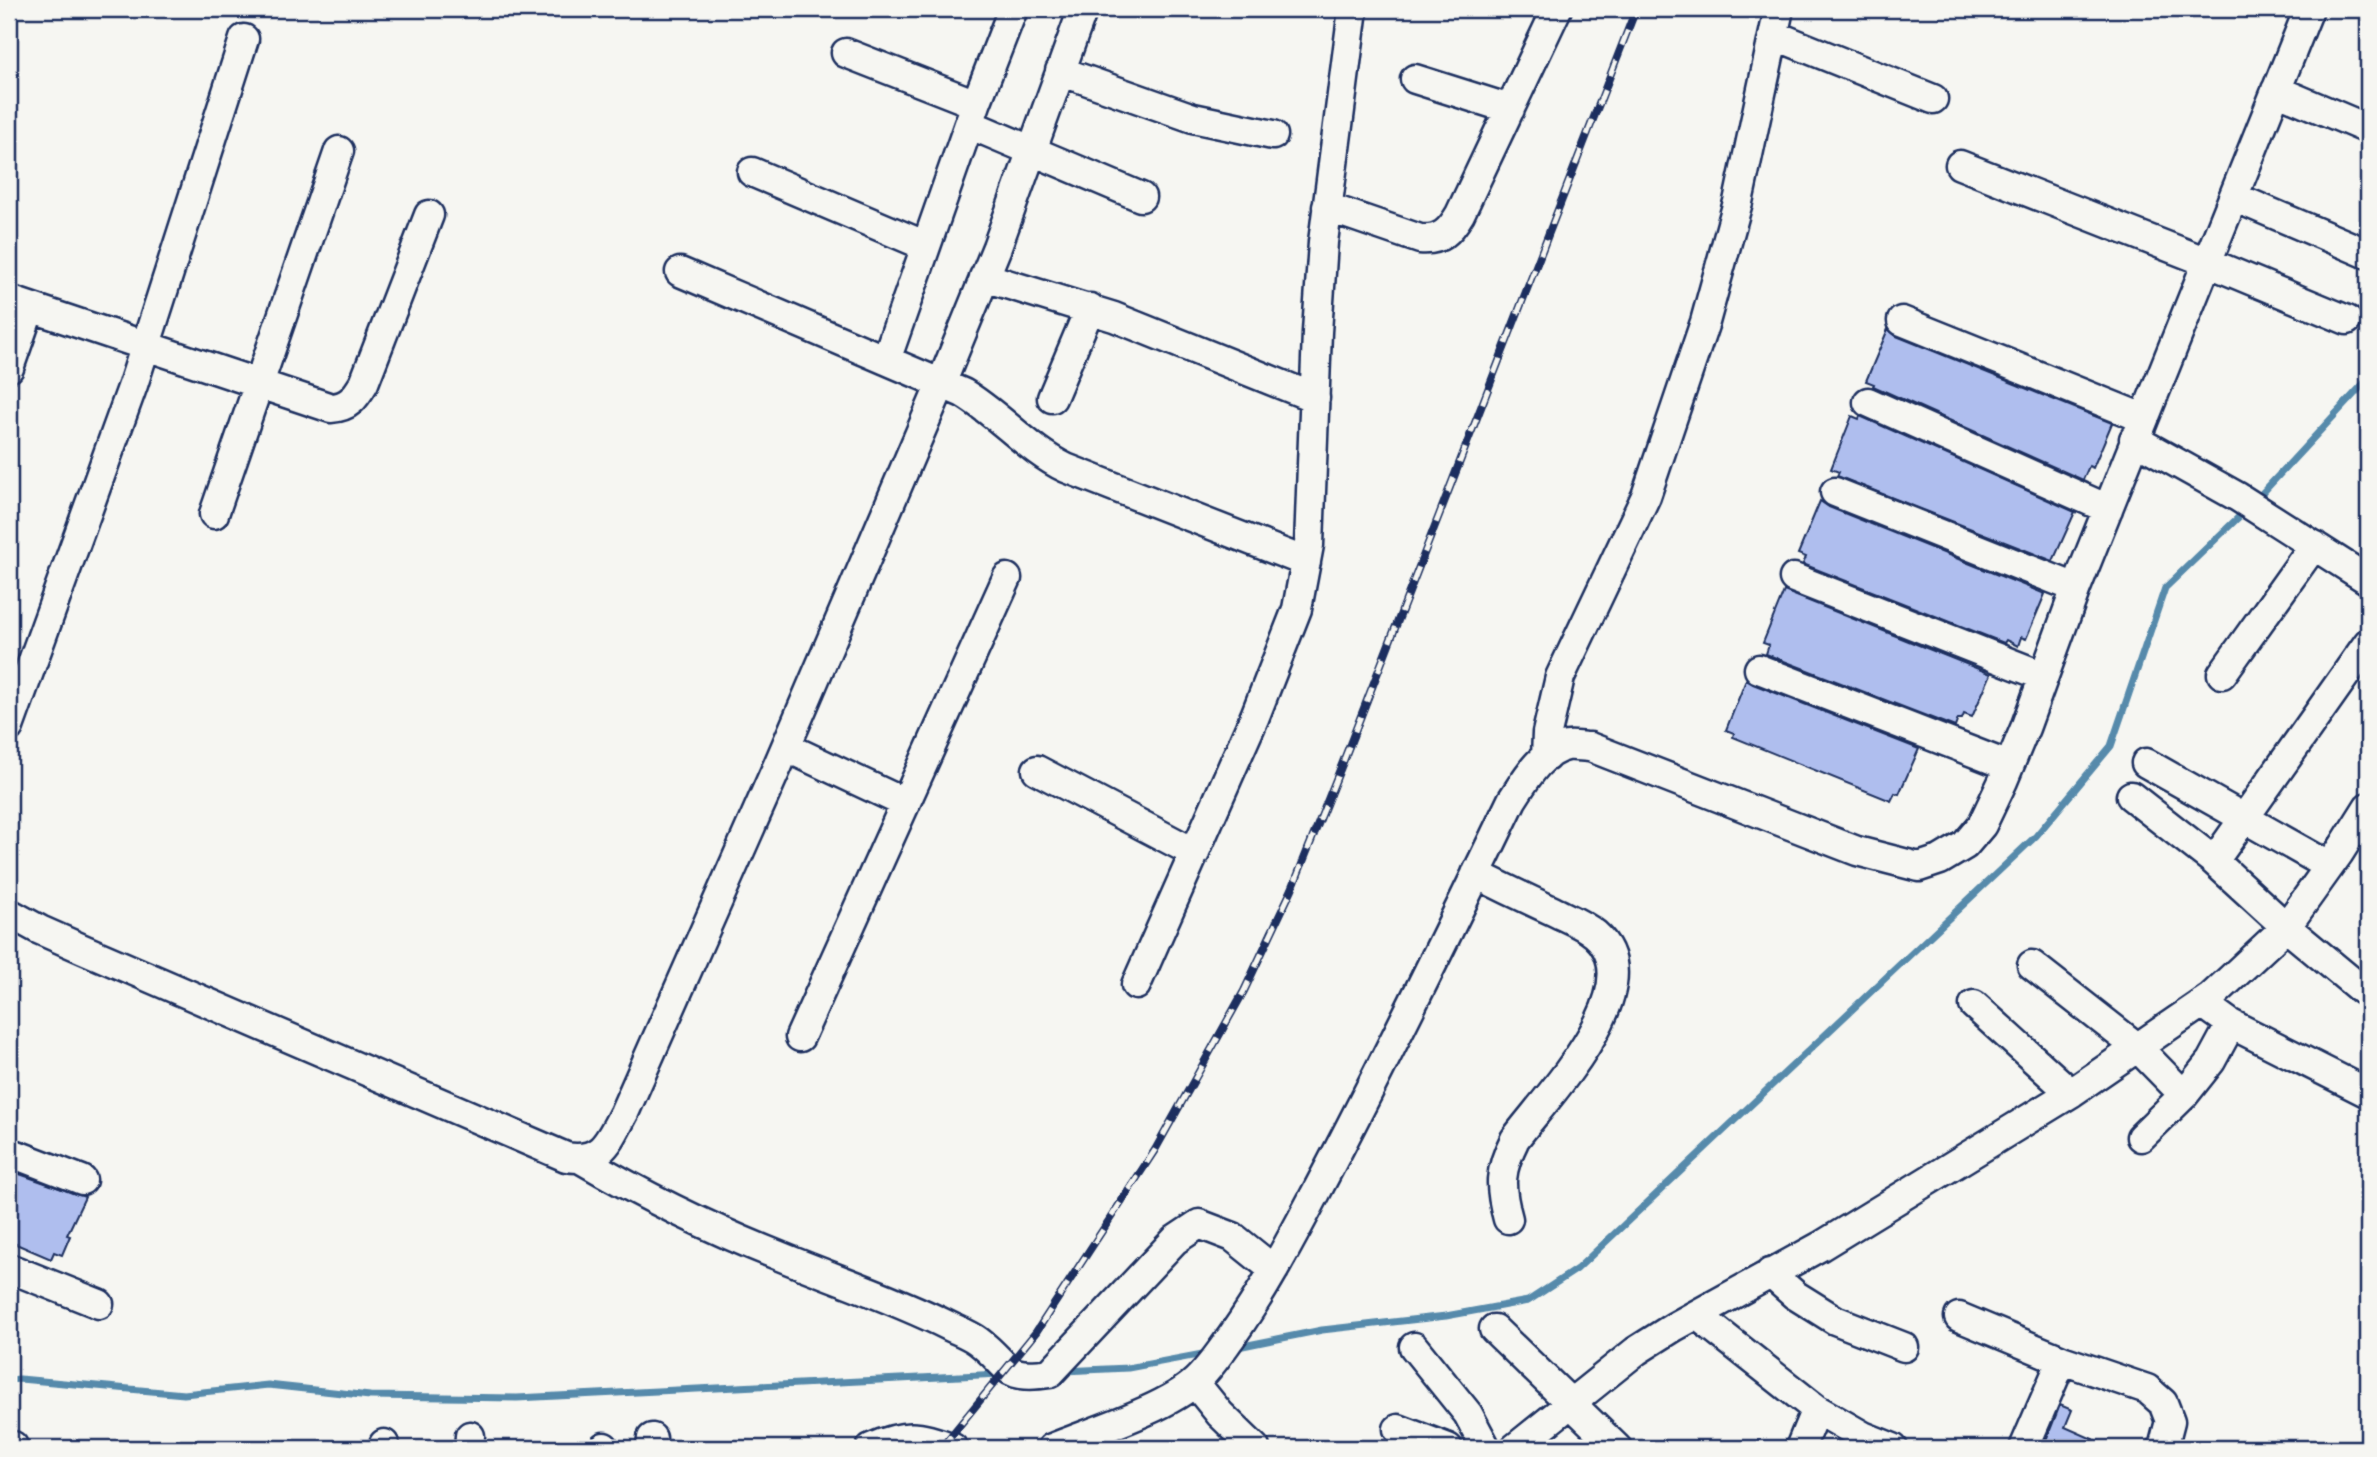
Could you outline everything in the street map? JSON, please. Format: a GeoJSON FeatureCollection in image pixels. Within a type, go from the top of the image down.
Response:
{"type":"FeatureCollection","features":[{"type":"Feature","properties":{"kind":"street"},"geometry":{"type":"LineString","coordinates":[[886,360],[1013,9]]}},
{"type":"Feature","properties":{"kind":"street"},"geometry":{"type":"LineString","coordinates":[[9,913],[72,944],[566,1157],[581,1159],[593,1156],[603,1149],[624,1113],[786,747],[942,384],[985,277],[1083,9]]}},
{"type":"Feature","properties":{"kind":"street"},"geometry":{"type":"LineString","coordinates":[[1136,985],[1285,646],[1297,610],[1312,506],[1318,320],[1327,207],[1353,9]]}},
{"type":"Feature","properties":{"kind":"street"},"geometry":{"type":"LineString","coordinates":[[1327,207],[1408,236],[1428,239],[1443,236],[1460,214],[1558,9]]}},
{"type":"Feature","properties":{"kind":"street"},"geometry":{"type":"LineString","coordinates":[[1052,1448],[1151,1408],[1203,1374],[1233,1335],[1274,1270],[1395,1042],[1512,800],[1529,774],[1546,757],[1567,746],[1590,747],[1857,851],[1919,867],[1940,860],[1965,845],[1982,825],[2010,766],[2076,588],[2309,9]]}},
{"type":"Feature","properties":{"kind":"street"},"geometry":{"type":"LineString","coordinates":[[1546,757],[1550,714],[1560,677],[1646,496],[1705,322],[1738,202],[1776,22],[1933,99]]}},
{"type":"Feature","properties":{"kind":"street"},"geometry":{"type":"LineString","coordinates":[[9,727],[145,347],[244,39]]}},
{"type":"Feature","properties":{"kind":"street"},"geometry":{"type":"LineString","coordinates":[[846,53],[973,114],[1031,150],[1141,197]]}},
{"type":"Feature","properties":{"kind":"street"},"geometry":{"type":"LineString","coordinates":[[1060,71],[1194,118],[1273,135]]}},
{"type":"Feature","properties":{"kind":"street"},"geometry":{"type":"LineString","coordinates":[[1415,79],[1510,109]]}},
{"type":"Feature","properties":{"kind":"street"},"geometry":{"type":"LineString","coordinates":[[2276,90],[2368,129]]}},
{"type":"Feature","properties":{"kind":"street"},"geometry":{"type":"LineString","coordinates":[[214,514],[339,152]]}},
{"type":"Feature","properties":{"kind":"street"},"geometry":{"type":"LineString","coordinates":[[1960,165],[2347,320]]}},
{"type":"Feature","properties":{"kind":"street"},"geometry":{"type":"LineString","coordinates":[[752,172],[926,246]]}},
{"type":"Feature","properties":{"kind":"street"},"geometry":{"type":"LineString","coordinates":[[2234,197],[2368,254]]}},
{"type":"Feature","properties":{"kind":"street"},"geometry":{"type":"LineString","coordinates":[[9,368],[20,304],[331,408],[349,404],[363,383],[429,215]]}},
{"type":"Feature","properties":{"kind":"street"},"geometry":{"type":"LineString","coordinates":[[681,272],[979,402],[1048,459],[1087,477],[1306,562]]}},
{"type":"Feature","properties":{"kind":"street"},"geometry":{"type":"LineString","coordinates":[[985,277],[1135,324],[1315,398]]}},
{"type":"Feature","properties":{"kind":"street"},"geometry":{"type":"LineString","coordinates":[[1052,398],[1090,309]]}},
{"type":"Feature","properties":{"kind":"street"},"geometry":{"type":"LineString","coordinates":[[1902,321],[2139,429],[2238,497],[2368,580]]}},
{"type":"Feature","properties":{"kind":"street"},"geometry":{"type":"LineString","coordinates":[[1868,402],[2108,509]]}},
{"type":"Feature","properties":{"kind":"street"},"geometry":{"type":"LineString","coordinates":[[1835,492],[2076,588]]}},
{"type":"Feature","properties":{"kind":"street"},"geometry":{"type":"LineString","coordinates":[[2222,674],[2315,545]]}},
{"type":"Feature","properties":{"kind":"street"},"geometry":{"type":"LineString","coordinates":[[800,1037],[1007,578]]}},
{"type":"Feature","properties":{"kind":"street"},"geometry":{"type":"LineString","coordinates":[[1794,578],[2043,676]]}},
{"type":"Feature","properties":{"kind":"street"},"geometry":{"type":"LineString","coordinates":[[2214,861],[2368,643]]}},
{"type":"Feature","properties":{"kind":"street"},"geometry":{"type":"LineString","coordinates":[[1759,669],[2010,766]]}},
{"type":"Feature","properties":{"kind":"street"},"geometry":{"type":"LineString","coordinates":[[786,747],[905,803]]}},
{"type":"Feature","properties":{"kind":"street"},"geometry":{"type":"LineString","coordinates":[[2146,763],[2329,866]]}},
{"type":"Feature","properties":{"kind":"street"},"geometry":{"type":"LineString","coordinates":[[1037,770],[1195,853]]}},
{"type":"Feature","properties":{"kind":"street"},"geometry":{"type":"LineString","coordinates":[[2131,796],[2214,861],[2286,928],[2366,987]]}},
{"type":"Feature","properties":{"kind":"street"},"geometry":{"type":"LineString","coordinates":[[1515,1448],[1636,1351],[1821,1246],[2071,1093],[2202,1003],[2286,928],[2368,807]]}},
{"type":"Feature","properties":{"kind":"street"},"geometry":{"type":"LineString","coordinates":[[1476,874],[1587,928],[1604,944],[1612,967],[1609,994],[1598,1025],[1586,1046],[1515,1139],[1506,1156],[1500,1184],[1508,1219]]}},
{"type":"Feature","properties":{"kind":"street"},"geometry":{"type":"LineString","coordinates":[[2032,965],[2138,1048],[2184,1095]]}},
{"type":"Feature","properties":{"kind":"street"},"geometry":{"type":"LineString","coordinates":[[2202,1003],[2231,1024],[2368,1093]]}},
{"type":"Feature","properties":{"kind":"street"},"geometry":{"type":"LineString","coordinates":[[1974,1005],[2071,1093]]}},
{"type":"Feature","properties":{"kind":"street"},"geometry":{"type":"LineString","coordinates":[[2141,1137],[2184,1095],[2210,1061],[2231,1024]]}},
{"type":"Feature","properties":{"kind":"street"},"geometry":{"type":"LineString","coordinates":[[9,1152],[82,1180]]}},
{"type":"Feature","properties":{"kind":"street"},"geometry":{"type":"LineString","coordinates":[[581,1159],[680,1213],[776,1255],[906,1305],[977,1340],[1010,1372],[1026,1376],[1050,1373],[1175,1240],[1199,1224],[1233,1237],[1274,1270]]}},
{"type":"Feature","properties":{"kind":"street"},"geometry":{"type":"LineString","coordinates":[[9,1268],[99,1304]]}},
{"type":"Feature","properties":{"kind":"street"},"geometry":{"type":"LineString","coordinates":[[1770,1273],[1795,1295],[1835,1320],[1904,1347]]}},
{"type":"Feature","properties":{"kind":"street"},"geometry":{"type":"LineString","coordinates":[[1697,1315],[1816,1409],[1863,1436],[1893,1448]]}},
{"type":"Feature","properties":{"kind":"street"},"geometry":{"type":"LineString","coordinates":[[1959,1317],[2062,1360],[2147,1389],[2163,1403],[2170,1421],[2163,1448]]}},
{"type":"Feature","properties":{"kind":"street"},"geometry":{"type":"LineString","coordinates":[[1494,1329],[1616,1448]]}},
{"type":"Feature","properties":{"kind":"street"},"geometry":{"type":"LineString","coordinates":[[1414,1347],[1468,1414],[1486,1448]]}},
{"type":"Feature","properties":{"kind":"street"},"geometry":{"type":"LineString","coordinates":[[2024,1448],[2062,1360]]}},
{"type":"Feature","properties":{"kind":"street"},"geometry":{"type":"LineString","coordinates":[[1203,1374],[1220,1414],[1255,1448]]}},
{"type":"Feature","properties":{"kind":"street"},"geometry":{"type":"LineString","coordinates":[[1800,1448],[1816,1409]]}},
{"type":"Feature","properties":{"kind":"street"},"geometry":{"type":"LineString","coordinates":[[1398,1429],[1448,1448]]}},
{"type":"Feature","properties":{"kind":"street"},"geometry":{"type":"LineString","coordinates":[[871,1448],[898,1438],[913,1436],[928,1438],[953,1448]]}},
{"type":"Feature","properties":{"kind":"building"},"geometry":{"type":"Polygon","coordinates":[[[1888,329],[1896,336],[2112,423],[2093,468],[2089,466],[2083,480],[1873,386],[1874,384],[1866,381],[1888,329]]]}},
{"type":"Feature","properties":{"kind":"building"},"geometry":{"type":"Polygon","coordinates":[[[1852,416],[1859,419],[1860,416],[2075,512],[2053,561],[1837,476],[1839,472],[1831,469],[1852,416]]]}},
{"type":"Feature","properties":{"kind":"building"},"geometry":{"type":"Polygon","coordinates":[[[1820,501],[1829,507],[2045,594],[2026,639],[2021,637],[2018,646],[2006,640],[2004,643],[1803,564],[1806,557],[1798,554],[1820,501]]]}},
{"type":"Feature","properties":{"kind":"building"},"geometry":{"type":"Polygon","coordinates":[[[1784,591],[1991,674],[1972,717],[1964,714],[1955,727],[1766,654],[1769,645],[1763,643],[1784,591]]]}},
{"type":"Feature","properties":{"kind":"building"},"geometry":{"type":"Polygon","coordinates":[[[1746,680],[1919,749],[1899,794],[1895,793],[1891,801],[1733,737],[1734,733],[1726,730],[1746,680]]]}},
{"type":"Feature","properties":{"kind":"building"},"geometry":{"type":"Polygon","coordinates":[[[11,1171],[85,1197],[67,1235],[70,1236],[62,1255],[54,1252],[51,1259],[9,1241],[11,1171]]]}},
{"type":"Feature","properties":{"kind":"building"},"geometry":{"type":"Polygon","coordinates":[[[2060,1405],[2072,1410],[2065,1427],[2113,1448],[2043,1448],[2060,1405]]]}},
{"type":"Feature","properties":{"kind":"waterway"},"geometry":{"type":"LineString","coordinates":[[2254,502],[2368,379]]}},
{"type":"Feature","properties":{"kind":"waterway"},"geometry":{"type":"LineString","coordinates":[[1233,1348],[1322,1330],[1446,1316],[1528,1301],[1577,1269],[2036,836],[2111,746],[2165,588],[2246,510]]}},
{"type":"Feature","properties":{"kind":"waterway"},"geometry":{"type":"LineString","coordinates":[[1064,1371],[1128,1368],[1208,1353]]}},
{"type":"Feature","properties":{"kind":"waterway"},"geometry":{"type":"LineString","coordinates":[[9,1380],[184,1394],[268,1385],[370,1396],[517,1398],[1000,1374]]}},
{"type":"Feature","properties":{"kind":"railway"},"geometry":{"type":"LineString","coordinates":[[941,1448],[1036,1332],[1155,1150],[1244,991],[1292,889],[1343,762],[1636,9]]}}]}
